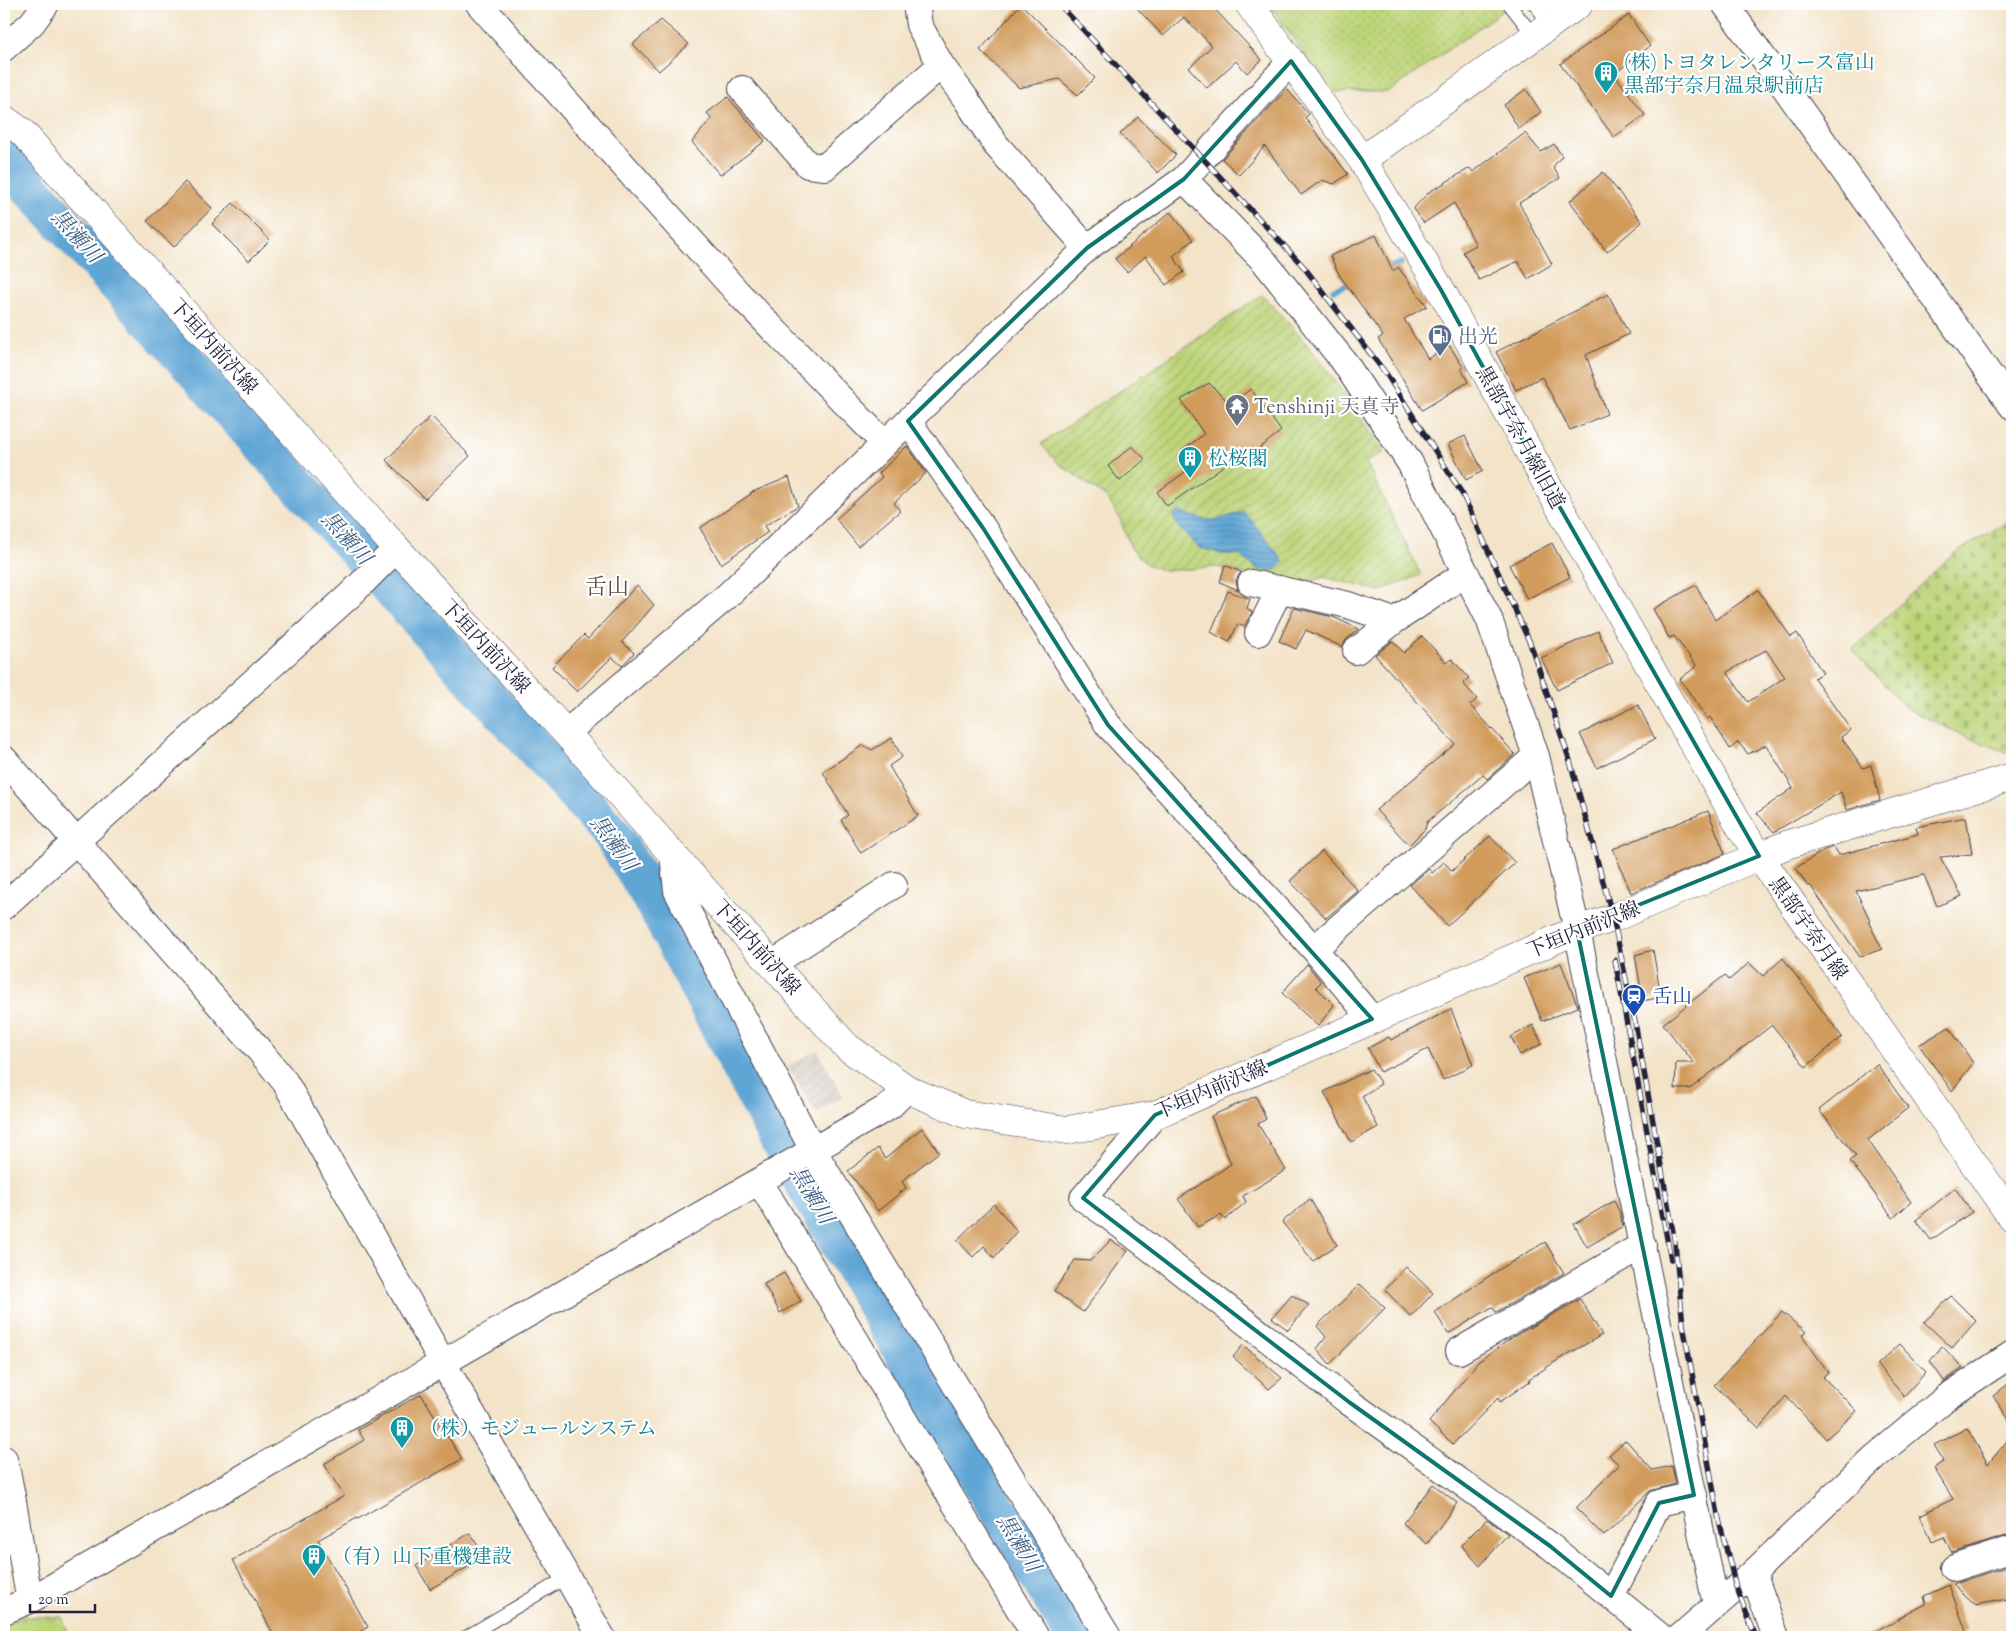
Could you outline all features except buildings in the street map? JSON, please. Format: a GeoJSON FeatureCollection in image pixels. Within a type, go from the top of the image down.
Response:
{"type":"FeatureCollection","features":[{"type":"Feature","properties":{"kind":"main road","name":"黒部宇奈月線旧道"},"geometry":{"type":"LineString","coordinates":[[1249,4],[1362,160],[1441,290],[1550,490],[1741,828],[1759,856]]}},
{"type":"Feature","properties":{"kind":"main road"},"geometry":{"type":"LineString","coordinates":[[1362,160],[1539,21],[1579,4]]}},
{"type":"Feature","properties":{"kind":"main road","name":"下垣内前沢線"},"geometry":{"type":"LineString","coordinates":[[4,119],[22,132],[392,554],[566,732],[673,855],[847,1047],[907,1089],[965,1114],[1067,1130],[1155,1115],[1577,930],[1613,918],[1759,856]]}},
{"type":"Feature","properties":{"kind":"main road","name":"黒部宇奈月線"},"geometry":{"type":"LineString","coordinates":[[2012,777],[1789,844],[1759,856],[2012,1218]]}},
{"type":"Feature","properties":{"kind":"street"},"geometry":{"type":"LineString","coordinates":[[4,48],[32,23],[46,4]]}},
{"type":"Feature","properties":{"kind":"street"},"geometry":{"type":"LineString","coordinates":[[479,4],[738,293],[884,443]]}},
{"type":"Feature","properties":{"kind":"street"},"geometry":{"type":"LineString","coordinates":[[916,4],[919,26],[941,65],[996,145],[1087,248]]}},
{"type":"Feature","properties":{"kind":"street"},"geometry":{"type":"LineString","coordinates":[[1724,4],[2012,406]]}},
{"type":"Feature","properties":{"kind":"street"},"geometry":{"type":"LineString","coordinates":[[566,732],[726,596],[1087,248],[1184,179],[1291,61]]}},
{"type":"Feature","properties":{"kind":"street"},"geometry":{"type":"LineString","coordinates":[[742,89],[808,165],[825,167],[941,65]]}},
{"type":"Feature","properties":{"kind":"street"},"geometry":{"type":"LineString","coordinates":[[1184,179],[1264,261],[1345,363],[1410,463],[1489,619],[1536,756],[1577,930],[1716,1604]]}},
{"type":"Feature","properties":{"kind":"street"},"geometry":{"type":"LineString","coordinates":[[908,421],[983,528],[1108,725],[1314,949],[1372,1019]]}},
{"type":"Feature","properties":{"kind":"street"},"geometry":{"type":"LineString","coordinates":[[4,906],[350,595],[392,554]]}},
{"type":"Feature","properties":{"kind":"street"},"geometry":{"type":"LineString","coordinates":[[1356,651],[1394,621],[1466,572]]}},
{"type":"Feature","properties":{"kind":"street"},"geometry":{"type":"LineString","coordinates":[[1252,583],[1348,605],[1394,621]]}},
{"type":"Feature","properties":{"kind":"street"},"geometry":{"type":"LineString","coordinates":[[1258,633],[1280,589]]}},
{"type":"Feature","properties":{"kind":"street"},"geometry":{"type":"LineString","coordinates":[[1314,949],[1536,756]]}},
{"type":"Feature","properties":{"kind":"street"},"geometry":{"type":"LineString","coordinates":[[4,759],[285,1082],[602,1637]]}},
{"type":"Feature","properties":{"kind":"street"},"geometry":{"type":"LineString","coordinates":[[673,855],[678,892],[813,1150],[1108,1637]]}},
{"type":"Feature","properties":{"kind":"street"},"geometry":{"type":"LineString","coordinates":[[772,964],[894,885]]}},
{"type":"Feature","properties":{"kind":"street"},"geometry":{"type":"LineString","coordinates":[[4,1611],[30,1600],[890,1106],[907,1089]]}},
{"type":"Feature","properties":{"kind":"street"},"geometry":{"type":"LineString","coordinates":[[1155,1115],[1083,1198],[1349,1402],[1550,1546],[1661,1637]]}},
{"type":"Feature","properties":{"kind":"street"},"geometry":{"type":"LineString","coordinates":[[766,1177],[1036,1637]]}},
{"type":"Feature","properties":{"kind":"street"},"geometry":{"type":"LineString","coordinates":[[1459,1351],[1643,1245]]}},
{"type":"Feature","properties":{"kind":"street"},"geometry":{"type":"LineString","coordinates":[[1680,1637],[1753,1573],[1875,1458],[1940,1403],[2012,1354]]}},
{"type":"Feature","properties":{"kind":"street"},"geometry":{"type":"LineString","coordinates":[[4,1459],[12,1492],[21,1557],[30,1600]]}},
{"type":"Feature","properties":{"kind":"street"},"geometry":{"type":"LineString","coordinates":[[1611,1596],[1658,1503],[1694,1495]]}},
{"type":"Feature","properties":{"kind":"street"},"geometry":{"type":"LineString","coordinates":[[1954,1568],[2012,1549]]}},
{"type":"Feature","properties":{"kind":"street"},"geometry":{"type":"LineString","coordinates":[[1753,1573],[1776,1637]]}},
{"type":"Feature","properties":{"kind":"lane"},"geometry":{"type":"LineString","coordinates":[[1509,4],[1539,21]]}},
{"type":"Feature","properties":{"kind":"lane"},"geometry":{"type":"LineString","coordinates":[[466,1637],[567,1577]]}},
{"type":"Feature","properties":{"kind":"highlighted area"},"geometry":{"type":"Polygon","coordinates":[[[1291,61],[1362,160],[1441,290],[1550,490],[1759,856],[1577,930],[1694,1495],[1659,1503],[1611,1596],[1550,1546],[1349,1402],[1083,1198],[1155,1115],[1372,1019],[1108,725],[983,528],[908,421],[1087,248],[1184,179],[1291,61]]]}},
{"type":"Feature","properties":{"kind":"shaded area"},"geometry":{"type":"Polygon","coordinates":[[[817,1050],[843,1096],[816,1113],[788,1066],[817,1050]]]}},
{"type":"Feature","properties":{"kind":"green space"},"geometry":{"type":"Polygon","coordinates":[[[1269,4],[1512,4],[1389,92],[1331,92],[1269,4]]]}},
{"type":"Feature","properties":{"kind":"green space"},"geometry":{"type":"Polygon","coordinates":[[[1262,295],[1312,351],[1384,452],[1366,462],[1421,575],[1380,591],[1323,577],[1305,585],[1271,581],[1217,567],[1164,571],[1146,564],[1131,548],[1120,519],[1107,498],[1058,463],[1041,444],[1262,295]]]}},
{"type":"Feature","properties":{"kind":"green space"},"geometry":{"type":"Polygon","coordinates":[[[2012,519],[2012,754],[1968,738],[1906,708],[1852,650],[1952,555],[2012,519]]]}},
{"type":"Feature","properties":{"kind":"green space"},"geometry":{"type":"Polygon","coordinates":[[[19,1617],[62,1617],[70,1637],[4,1637],[4,1627],[19,1617]]]}},
{"type":"Feature","properties":{"kind":"water"},"geometry":{"type":"Polygon","coordinates":[[[1178,511],[1197,518],[1211,520],[1244,511],[1283,562],[1276,570],[1259,570],[1239,555],[1222,554],[1199,548],[1177,526],[1173,516],[1178,511]]]}},
{"type":"Feature","properties":{"kind":"waterway","name":"黒瀬川"},"geometry":{"type":"LineString","coordinates":[[4,155],[26,183],[611,833],[653,900],[781,1144],[894,1337],[1075,1637]]}},
{"type":"Feature","properties":{"kind":"waterway"},"geometry":{"type":"LineString","coordinates":[[1384,270],[1401,263]]}},
{"type":"Feature","properties":{"kind":"waterway"},"geometry":{"type":"LineString","coordinates":[[1333,290],[1353,282]]}},
{"type":"Feature","properties":{"kind":"railway"},"geometry":{"type":"LineString","coordinates":[[1059,4],[1303,266],[1387,375],[1463,495],[1530,643],[1570,761],[1613,918],[1634,1017],[1675,1243],[1683,1325]]}},
{"type":"Feature","properties":{"kind":"railway"},"geometry":{"type":"LineString","coordinates":[[1615,960],[1671,1260]]}},
{"type":"Feature","properties":{"kind":"railway"},"geometry":{"type":"LineString","coordinates":[[1682,1319],[1719,1520],[1736,1587],[1756,1637]]}},
{"type":"Feature","properties":{"kind":"place","name":"(株)トヨタレンタリース富山 黒部宇奈月温泉駅前店"},"geometry":{"type":"Point","coordinates":[1606,94]}},
{"type":"Feature","properties":{"kind":"place","name":"出光"},"geometry":{"type":"Point","coordinates":[1440,357]}},
{"type":"Feature","properties":{"kind":"place","name":"Tenshinji 天真寺"},"geometry":{"type":"Point","coordinates":[1237,427]}},
{"type":"Feature","properties":{"kind":"place","name":"松桜閣"},"geometry":{"type":"Point","coordinates":[1190,479]}},
{"type":"Feature","properties":{"kind":"place","name":"舌山"},"geometry":{"type":"Point","coordinates":[1634,1017]}},
{"type":"Feature","properties":{"kind":"place","name":"（株）モジュールシステム"},"geometry":{"type":"Point","coordinates":[402,1449]}},
{"type":"Feature","properties":{"kind":"place","name":"（有）山下重機建設"},"geometry":{"type":"Point","coordinates":[314,1577]}},
{"type":"Feature","properties":{"kind":"district","name":"舌山"},"geometry":{"type":"Point","coordinates":[607,586]}}]}
